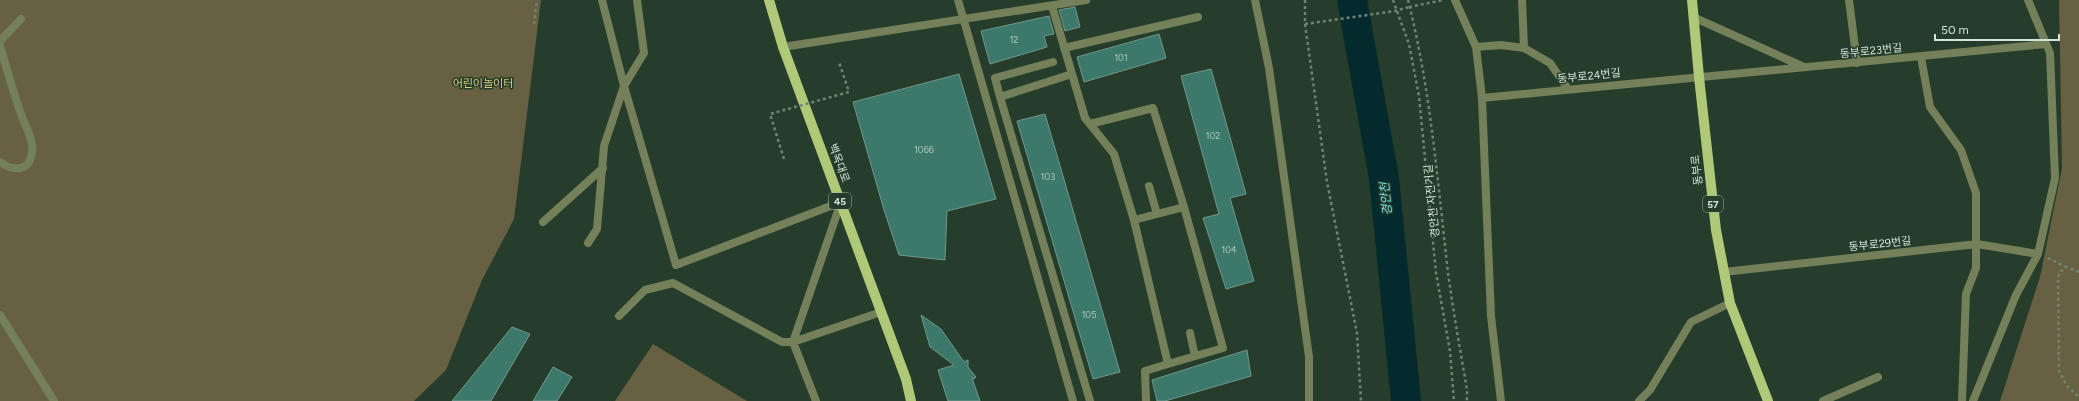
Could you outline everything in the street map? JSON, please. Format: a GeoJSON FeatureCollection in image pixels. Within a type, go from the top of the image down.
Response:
{"type":"FeatureCollection","features":[{"type":"Feature","properties":{"kind":"main road","name":"백옥대로"},"geometry":{"type":"LineString","coordinates":[[769,0],[783,47],[906,379],[911,401]]}},
{"type":"Feature","properties":{"kind":"main road","name":"동부로"},"geometry":{"type":"LineString","coordinates":[[1692,0],[1716,230],[1730,303],[1768,401]]}},
{"type":"Feature","properties":{"kind":"street"},"geometry":{"type":"LineString","coordinates":[[602,0],[624,86],[676,265],[840,202]]}},
{"type":"Feature","properties":{"kind":"street"},"geometry":{"type":"LineString","coordinates":[[588,243],[597,229],[604,146],[624,86],[644,53],[637,0]]}},
{"type":"Feature","properties":{"kind":"street"},"geometry":{"type":"LineString","coordinates":[[958,0],[1073,401]]}},
{"type":"Feature","properties":{"kind":"street"},"geometry":{"type":"LineString","coordinates":[[783,47],[1086,0]]}},
{"type":"Feature","properties":{"kind":"street"},"geometry":{"type":"LineString","coordinates":[[1255,0],[1269,68],[1309,356],[1308,401]]}},
{"type":"Feature","properties":{"kind":"street"},"geometry":{"type":"LineString","coordinates":[[1455,0],[1476,47],[1482,98],[1491,316],[1501,401]]}},
{"type":"Feature","properties":{"kind":"street"},"geometry":{"type":"LineString","coordinates":[[1522,0],[1524,48]]}},
{"type":"Feature","properties":{"kind":"street"},"geometry":{"type":"LineString","coordinates":[[1849,0],[1858,64]]}},
{"type":"Feature","properties":{"kind":"street"},"geometry":{"type":"LineString","coordinates":[[1973,401],[2016,295],[2038,254],[2055,178],[2050,53],[2028,0]]}},
{"type":"Feature","properties":{"kind":"street"},"geometry":{"type":"LineString","coordinates":[[1052,6],[1085,118],[1114,154],[1134,220],[1168,364]]}},
{"type":"Feature","properties":{"kind":"street"},"geometry":{"type":"LineString","coordinates":[[1064,48],[1198,17]]}},
{"type":"Feature","properties":{"kind":"street"},"geometry":{"type":"LineString","coordinates":[[1694,17],[1806,68]]}},
{"type":"Feature","properties":{"kind":"street"},"geometry":{"type":"LineString","coordinates":[[0,41],[21,19]]}},
{"type":"Feature","properties":{"kind":"street","name":"동부로23번길"},"geometry":{"type":"LineString","coordinates":[[1699,77],[1858,64],[2046,44]]}},
{"type":"Feature","properties":{"kind":"street"},"geometry":{"type":"LineString","coordinates":[[1476,47],[1502,45],[1524,48],[1550,63],[1568,89]]}},
{"type":"Feature","properties":{"kind":"street"},"geometry":{"type":"LineString","coordinates":[[0,46],[28,132],[32,152],[29,163],[21,168],[13,169],[0,162]]}},
{"type":"Feature","properties":{"kind":"street"},"geometry":{"type":"LineString","coordinates":[[1921,57],[1930,107],[1961,150],[1976,194],[1976,268],[1966,294],[1961,384],[1962,401]]}},
{"type":"Feature","properties":{"kind":"street"},"geometry":{"type":"LineString","coordinates":[[1053,62],[995,78],[1090,401]]}},
{"type":"Feature","properties":{"kind":"street"},"geometry":{"type":"LineString","coordinates":[[1000,97],[1072,74]]}},
{"type":"Feature","properties":{"kind":"street","name":"동부로24번길"},"geometry":{"type":"LineString","coordinates":[[1482,98],[1699,77]]}},
{"type":"Feature","properties":{"kind":"street"},"geometry":{"type":"LineString","coordinates":[[1090,124],[1153,108],[1184,207],[1223,348],[1145,371],[1146,401]]}},
{"type":"Feature","properties":{"kind":"street"},"geometry":{"type":"LineString","coordinates":[[542,222],[602,168]]}},
{"type":"Feature","properties":{"kind":"street"},"geometry":{"type":"LineString","coordinates":[[1149,186],[1157,214]]}},
{"type":"Feature","properties":{"kind":"street"},"geometry":{"type":"LineString","coordinates":[[816,401],[792,342],[840,202]]}},
{"type":"Feature","properties":{"kind":"street"},"geometry":{"type":"LineString","coordinates":[[1134,220],[1184,207]]}},
{"type":"Feature","properties":{"kind":"street","name":"동부로29번길"},"geometry":{"type":"LineString","coordinates":[[1724,272],[1977,244],[2038,254]]}},
{"type":"Feature","properties":{"kind":"street"},"geometry":{"type":"LineString","coordinates":[[619,316],[645,290],[672,283],[782,342],[792,342],[881,312]]}},
{"type":"Feature","properties":{"kind":"street"},"geometry":{"type":"LineString","coordinates":[[1639,401],[1650,390],[1691,322],[1730,303]]}},
{"type":"Feature","properties":{"kind":"street"},"geometry":{"type":"LineString","coordinates":[[0,315],[54,401]]}},
{"type":"Feature","properties":{"kind":"street"},"geometry":{"type":"LineString","coordinates":[[1190,333],[1195,356]]}},
{"type":"Feature","properties":{"kind":"street"},"geometry":{"type":"LineString","coordinates":[[1823,401],[1878,377]]}},
{"type":"Feature","properties":{"kind":"path"},"geometry":{"type":"LineString","coordinates":[[534,24],[537,0]]}},
{"type":"Feature","properties":{"kind":"path"},"geometry":{"type":"LineString","coordinates":[[1305,0],[1305,24],[1327,182],[1357,333],[1361,401]]}},
{"type":"Feature","properties":{"kind":"path"},"geometry":{"type":"LineString","coordinates":[[1393,0],[1395,11],[1409,44],[1419,96],[1436,273],[1450,351],[1454,401]]}},
{"type":"Feature","properties":{"kind":"path","name":"경안천 자전거길"},"geometry":{"type":"LineString","coordinates":[[1408,0],[1428,97],[1447,265],[1467,390],[1467,401]]}},
{"type":"Feature","properties":{"kind":"path"},"geometry":{"type":"LineString","coordinates":[[1305,24],[1395,11],[1446,0]]}},
{"type":"Feature","properties":{"kind":"path"},"geometry":{"type":"LineString","coordinates":[[784,159],[770,114],[849,92],[839,62]]}},
{"type":"Feature","properties":{"kind":"path"},"geometry":{"type":"LineString","coordinates":[[2038,254],[2079,272]]}},
{"type":"Feature","properties":{"kind":"path"},"geometry":{"type":"LineString","coordinates":[[2066,267],[2059,273],[2058,282],[2059,367],[2062,380],[2079,397]]}},
{"type":"Feature","properties":{"kind":"green space","name":"어린이놀이터"},"geometry":{"type":"Polygon","coordinates":[[[0,0],[541,0],[514,219],[482,280],[446,370],[414,401],[0,401],[0,0]]]}},
{"type":"Feature","properties":{"kind":"green space"},"geometry":{"type":"Polygon","coordinates":[[[2059,0],[2079,0],[2079,401],[2000,401],[2040,277],[2062,168],[2059,0]]]}},
{"type":"Feature","properties":{"kind":"green space"},"geometry":{"type":"Polygon","coordinates":[[[653,344],[747,401],[615,401],[653,344]]]}},
{"type":"Feature","properties":{"kind":"building"},"geometry":{"type":"Polygon","coordinates":[[[1075,7],[1080,27],[1065,31],[1059,10],[1075,7]]]}},
{"type":"Feature","properties":{"kind":"building"},"geometry":{"type":"Polygon","coordinates":[[[1049,16],[1054,34],[1044,36],[1047,47],[990,64],[981,31],[1049,16]]]}},
{"type":"Feature","properties":{"kind":"building"},"geometry":{"type":"Polygon","coordinates":[[[1159,34],[1166,58],[1084,82],[1077,57],[1159,34]]]}},
{"type":"Feature","properties":{"kind":"building"},"geometry":{"type":"Polygon","coordinates":[[[1211,69],[1246,194],[1230,198],[1254,281],[1226,289],[1203,218],[1219,214],[1181,76],[1211,69]]]}},
{"type":"Feature","properties":{"kind":"building"},"geometry":{"type":"Polygon","coordinates":[[[959,74],[996,199],[947,211],[945,260],[899,255],[884,210],[853,102],[959,74]]]}},
{"type":"Feature","properties":{"kind":"building"},"geometry":{"type":"Polygon","coordinates":[[[1045,114],[1120,372],[1093,379],[1017,121],[1045,114]]]}},
{"type":"Feature","properties":{"kind":"building"},"geometry":{"type":"Polygon","coordinates":[[[921,315],[941,329],[964,362],[968,360],[968,367],[976,377],[974,379],[972,378],[980,401],[948,401],[938,370],[954,365],[930,347],[921,315]]]}},
{"type":"Feature","properties":{"kind":"building"},"geometry":{"type":"Polygon","coordinates":[[[512,327],[530,334],[491,401],[452,401],[512,327]]]}},
{"type":"Feature","properties":{"kind":"building"},"geometry":{"type":"Polygon","coordinates":[[[1247,350],[1251,376],[1165,401],[1157,401],[1152,380],[1247,350]]]}},
{"type":"Feature","properties":{"kind":"building"},"geometry":{"type":"Polygon","coordinates":[[[553,367],[572,377],[557,401],[533,401],[553,367]]]}},
{"type":"Feature","properties":{"kind":"waterway","name":"경안천"},"geometry":{"type":"LineString","coordinates":[[1352,0],[1384,178],[1406,401]]}}]}
